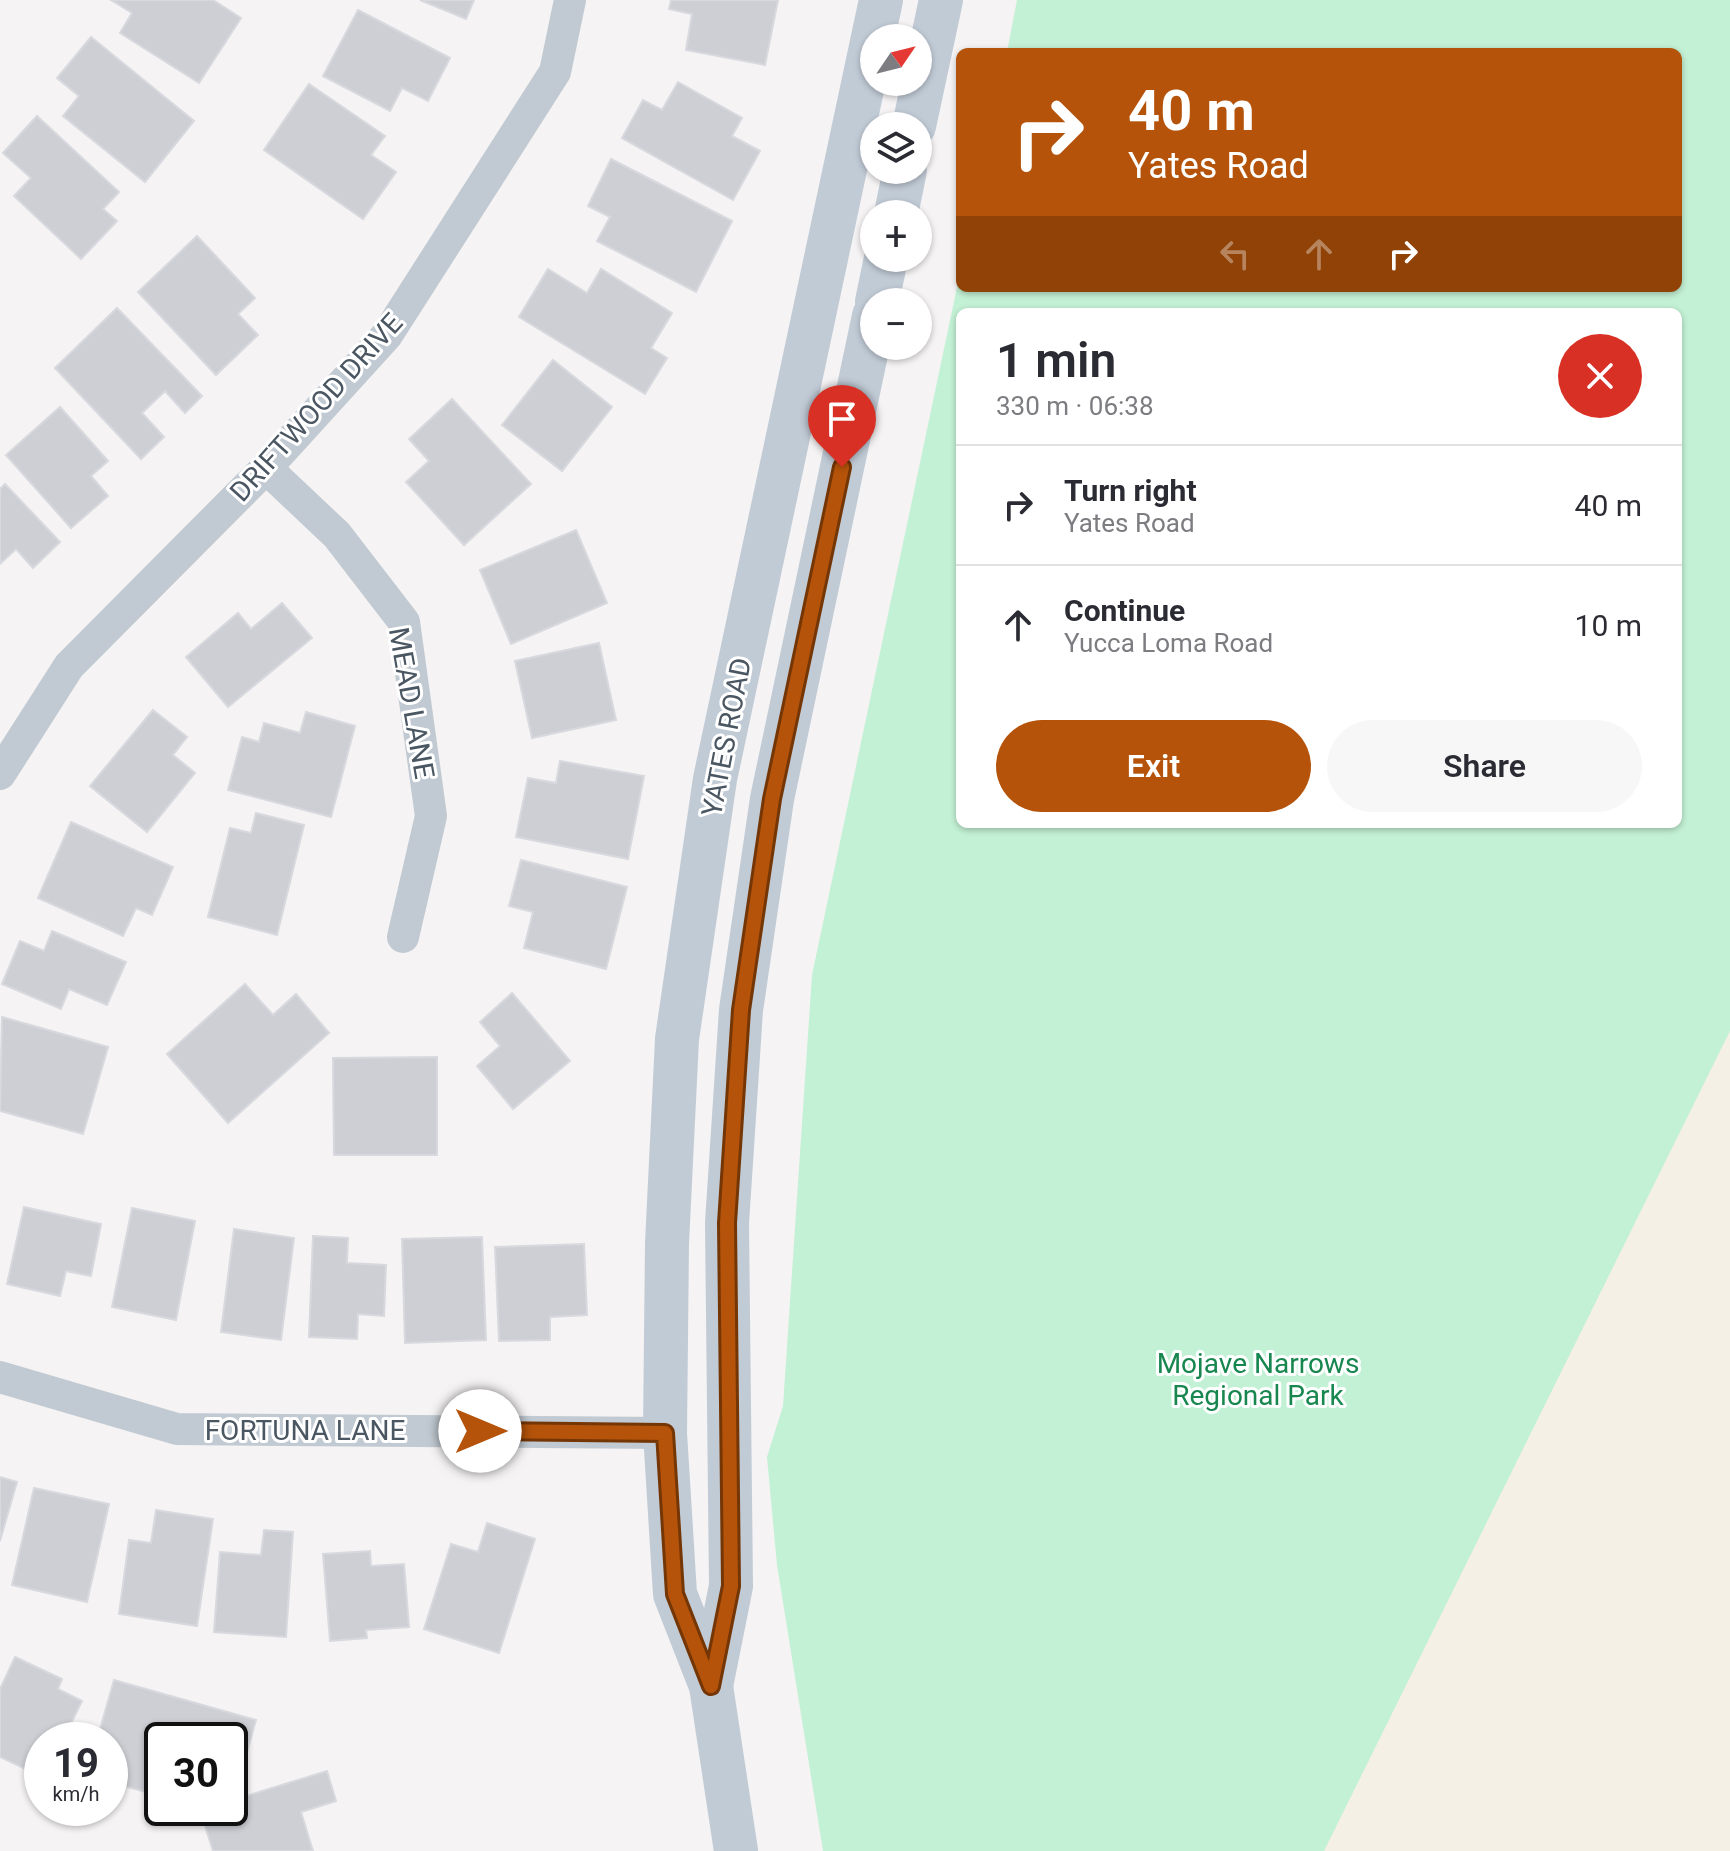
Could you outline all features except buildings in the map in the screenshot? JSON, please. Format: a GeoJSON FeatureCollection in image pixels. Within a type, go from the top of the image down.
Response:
{"type":"FeatureCollection","features":[{"type":"Feature","properties":{"kind":"main road","name":"YATES ROAD"},"geometry":{"type":"LineString","coordinates":[[711,1686],[675,1594],[667,1485],[667,1243],[677,1039],[715,779],[881,0]]}},
{"type":"Feature","properties":{"kind":"main road"},"geometry":{"type":"LineString","coordinates":[[917,112],[941,0]]}},
{"type":"Feature","properties":{"kind":"main road","name":"YATES ROAD"},"geometry":{"type":"LineString","coordinates":[[711,1686],[731,1586],[728,1536],[727,1223],[741,1010],[772,799],[865,360]]}},
{"type":"Feature","properties":{"kind":"main road"},"geometry":{"type":"LineString","coordinates":[[711,1686],[736,1851]]}},
{"type":"Feature","properties":{"kind":"street","name":"DRIFTWOOD DRIVE"},"geometry":{"type":"LineString","coordinates":[[0,774],[69,666],[266,468],[387,335],[555,72],[570,0]]}},
{"type":"Feature","properties":{"kind":"street","name":"MEAD LANE"},"geometry":{"type":"LineString","coordinates":[[266,468],[337,535],[404,622],[431,816],[403,937]]}},
{"type":"Feature","properties":{"kind":"street","name":"FORTUNA LANE"},"geometry":{"type":"LineString","coordinates":[[0,1377],[177,1429],[665,1433]]}},
{"type":"Feature","properties":{"kind":"green space","name":"Mojave Narrows Regional Park"},"geometry":{"type":"Polygon","coordinates":[[[1017,0],[1730,0],[1730,1851],[823,1851],[777,1565],[767,1457],[783,1406],[812,975],[956,292],[1682,292],[1682,48],[1008,48],[1017,0]]]}},
{"type":"Feature","properties":{"kind":"sand"},"geometry":{"type":"Polygon","coordinates":[[[1730,1031],[1730,1851],[1324,1851],[1730,1031]]]}},
{"type":"Feature","properties":{"kind":"route"},"geometry":{"type":"LineString","coordinates":[[480,1431],[665,1433],[675,1594],[711,1686],[731,1586],[728,1536],[727,1223],[741,1010],[772,799],[842,467]]}}]}
